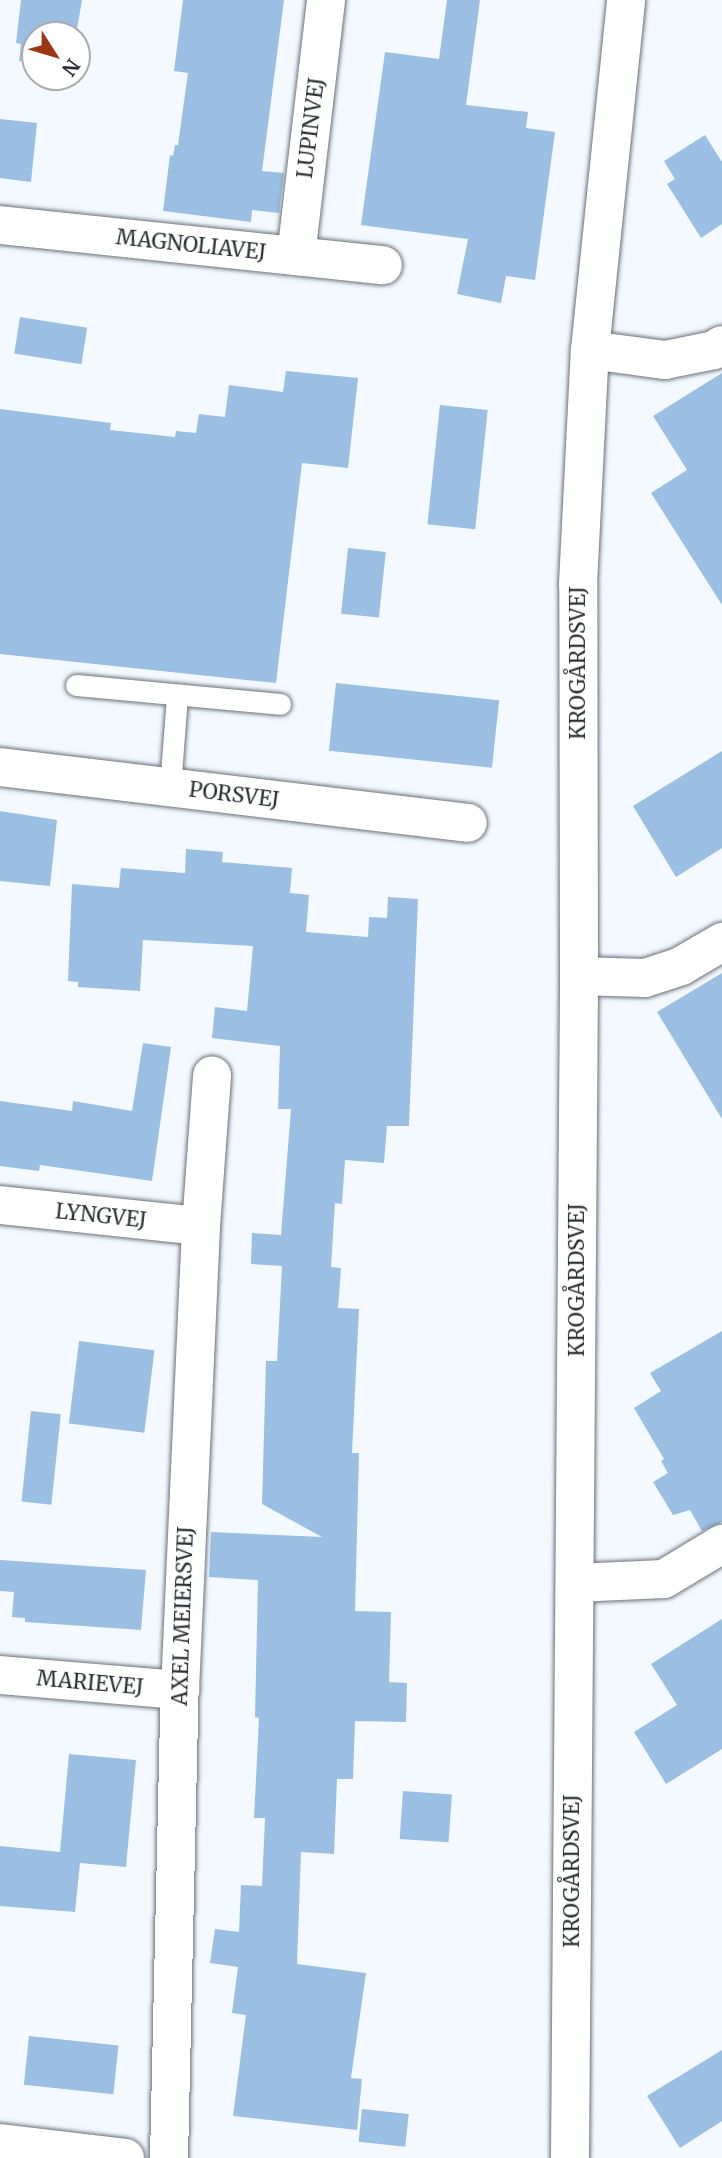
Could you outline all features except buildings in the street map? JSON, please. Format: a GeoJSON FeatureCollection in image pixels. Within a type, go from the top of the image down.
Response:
{"type":"FeatureCollection","features":[{"type":"Feature","properties":{"kind":"street","name":"LUPINVEJ"},"geometry":{"type":"LineString","coordinates":[[296,256],[326,0]]}},
{"type":"Feature","properties":{"kind":"street","name":"KROGÅRDSVEJ"},"geometry":{"type":"LineString","coordinates":[[570,2158],[579,976],[578,584],[590,350],[626,0]]}},
{"type":"Feature","properties":{"kind":"street","name":"MAGNOLIAVEJ"},"geometry":{"type":"LineString","coordinates":[[0,225],[383,265]]}},
{"type":"Feature","properties":{"kind":"street"},"geometry":{"type":"LineString","coordinates":[[590,350],[665,360],[714,350],[722,345]]}},
{"type":"Feature","properties":{"kind":"street","name":"PORSVEJ"},"geometry":{"type":"LineString","coordinates":[[0,767],[468,823]]}},
{"type":"Feature","properties":{"kind":"street"},"geometry":{"type":"LineString","coordinates":[[579,976],[645,978],[681,966],[722,942]]}},
{"type":"Feature","properties":{"kind":"street","name":"AXEL MEIERSVEJ"},"geometry":{"type":"LineString","coordinates":[[169,2158],[180,1690],[201,1226],[212,1075]]}},
{"type":"Feature","properties":{"kind":"street","name":"LYNGVEJ"},"geometry":{"type":"LineString","coordinates":[[0,1205],[201,1226]]}},
{"type":"Feature","properties":{"kind":"street"},"geometry":{"type":"LineString","coordinates":[[575,1583],[664,1578],[722,1544]]}},
{"type":"Feature","properties":{"kind":"street","name":"MARIEVEJ"},"geometry":{"type":"LineString","coordinates":[[0,1675],[180,1690]]}},
{"type":"Feature","properties":{"kind":"street"},"geometry":{"type":"LineString","coordinates":[[0,2143],[125,2158]]}},
{"type":"Feature","properties":{"kind":"lane"},"geometry":{"type":"LineString","coordinates":[[76,685],[279,704]]}},
{"type":"Feature","properties":{"kind":"lane"},"geometry":{"type":"LineString","coordinates":[[170,788],[177,695]]}}]}
